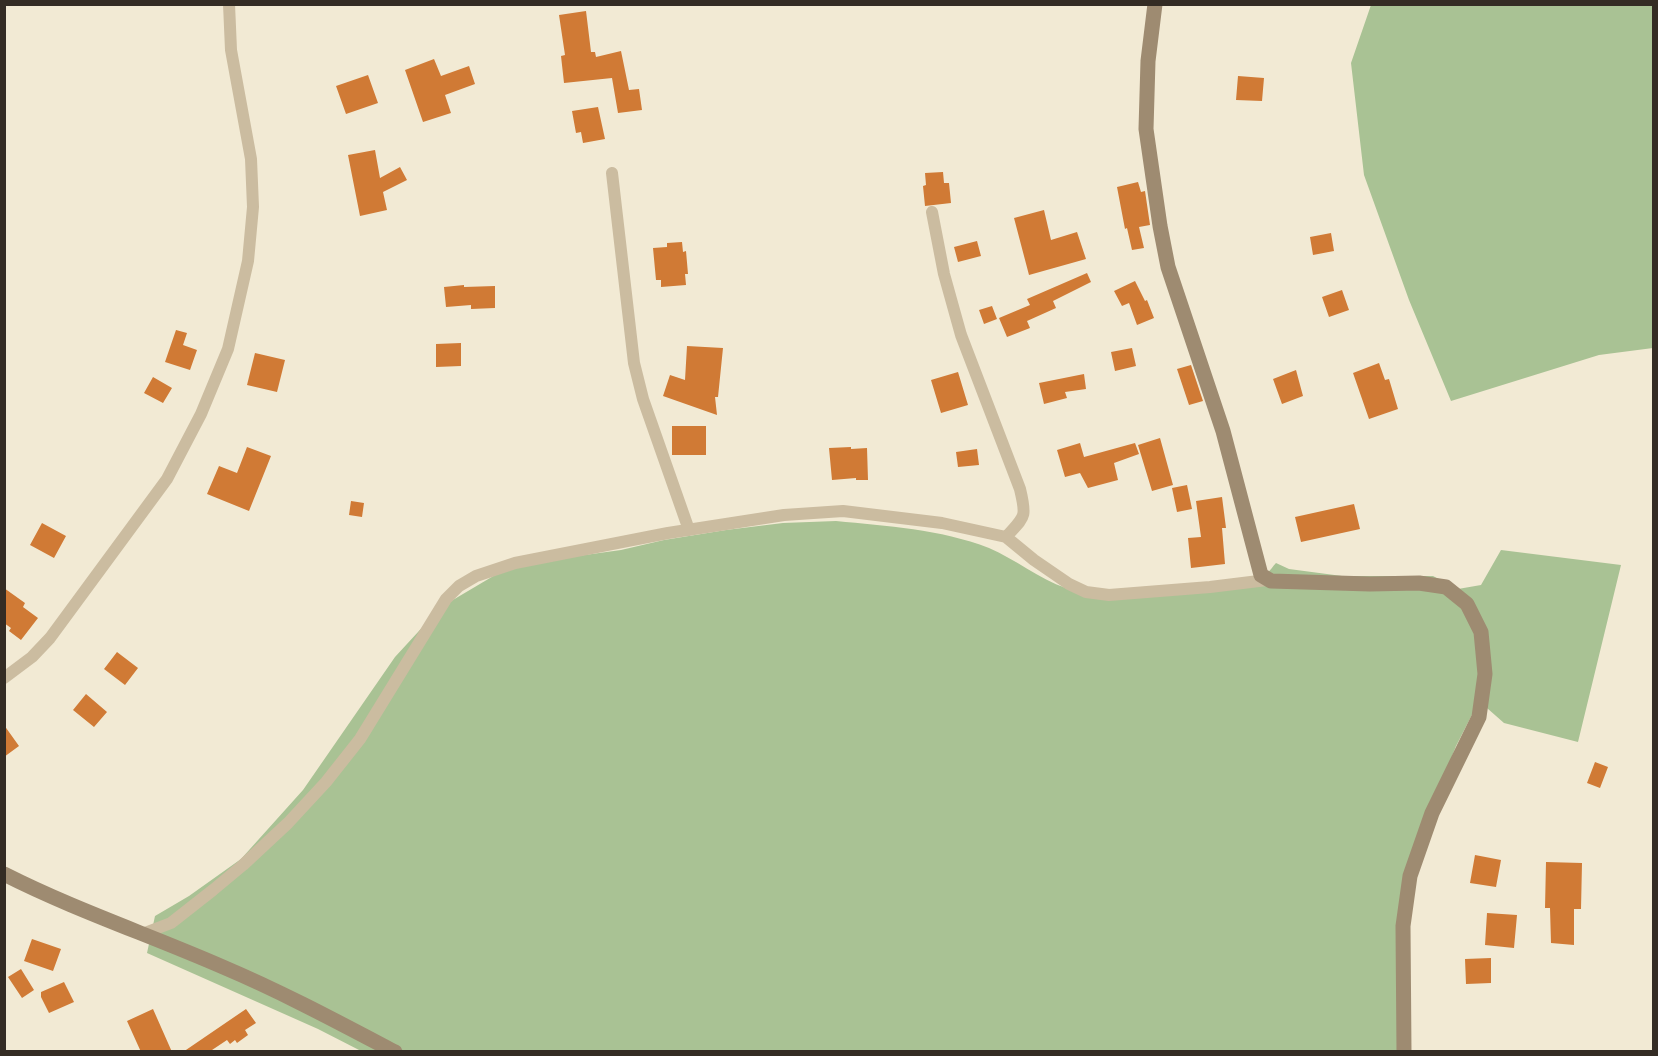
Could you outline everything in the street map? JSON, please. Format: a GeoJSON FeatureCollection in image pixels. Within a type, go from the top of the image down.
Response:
{"type":"FeatureCollection","features":[{"type":"Feature","properties":{"kind":"street"},"geometry":{"type":"LineString","coordinates":[[4,678],[32,657],[50,638],[167,479],[201,414],[228,349],[248,261],[253,207],[251,159],[231,50],[229,4]]}},
{"type":"Feature","properties":{"kind":"street"},"geometry":{"type":"LineString","coordinates":[[1155,4],[1148,61],[1146,129],[1162,237],[1168,267],[1223,431],[1262,574],[1267,580]]}},
{"type":"Feature","properties":{"kind":"street"},"geometry":{"type":"LineString","coordinates":[[612,173],[634,363],[643,399],[689,530]]}},
{"type":"Feature","properties":{"kind":"street"},"geometry":{"type":"LineString","coordinates":[[932,212],[944,274],[961,335],[1020,489],[1025,511],[1023,518],[1006,537]]}},
{"type":"Feature","properties":{"kind":"street"},"geometry":{"type":"LineString","coordinates":[[141,934],[171,924],[213,890],[288,823],[326,782],[360,739],[437,612],[459,586],[476,576],[515,562],[784,515],[843,511],[942,523],[1006,537],[1052,572],[1086,592],[1109,596],[1267,580],[1336,584],[1419,583],[1446,587],[1467,604],[1481,632],[1485,674],[1479,717],[1432,813],[1410,876],[1403,926],[1404,1052]]}},
{"type":"Feature","properties":{"kind":"street"},"geometry":{"type":"LineString","coordinates":[[4,874],[141,934],[224,967],[309,1007],[395,1052]]}},
{"type":"Feature","properties":{"kind":"green space"},"geometry":{"type":"Polygon","coordinates":[[[1371,5],[1653,5],[1653,348],[1599,355],[1451,401],[1409,300],[1364,175],[1351,63],[1371,5]]]}},
{"type":"Feature","properties":{"kind":"green space"},"geometry":{"type":"Polygon","coordinates":[[[836,521],[913,529],[952,536],[989,548],[1056,584],[1079,589],[1134,588],[1232,580],[1267,573],[1276,563],[1289,569],[1342,576],[1433,576],[1458,589],[1481,585],[1501,550],[1621,565],[1578,742],[1504,723],[1479,701],[1456,746],[1438,792],[1401,931],[1407,1051],[361,1051],[318,1029],[147,953],[155,916],[189,896],[241,859],[303,790],[395,657],[441,607],[512,565],[621,550],[726,530],[783,523],[836,521]]]}},
{"type":"Feature","properties":{"kind":"building"},"geometry":{"type":"Polygon","coordinates":[[[586,11],[591,52],[595,52],[596,57],[621,51],[629,90],[639,89],[642,110],[618,113],[612,78],[564,83],[561,56],[565,55],[559,15],[586,11]]]}},
{"type":"Feature","properties":{"kind":"building"},"geometry":{"type":"Polygon","coordinates":[[[434,59],[441,76],[469,66],[475,84],[445,95],[451,113],[423,122],[405,70],[434,59]]]}},
{"type":"Feature","properties":{"kind":"building"},"geometry":{"type":"Polygon","coordinates":[[[368,75],[378,103],[346,114],[336,86],[368,75]]]}},
{"type":"Feature","properties":{"kind":"building"},"geometry":{"type":"Polygon","coordinates":[[[1238,76],[1264,78],[1262,101],[1236,100],[1238,76]]]}},
{"type":"Feature","properties":{"kind":"building"},"geometry":{"type":"Polygon","coordinates":[[[598,107],[605,139],[583,143],[581,132],[576,133],[572,111],[598,107]]]}},
{"type":"Feature","properties":{"kind":"building"},"geometry":{"type":"Polygon","coordinates":[[[375,150],[380,178],[400,167],[407,180],[383,192],[387,210],[360,216],[348,155],[375,150]]]}},
{"type":"Feature","properties":{"kind":"building"},"geometry":{"type":"Polygon","coordinates":[[[943,172],[944,183],[949,183],[951,203],[925,206],[923,186],[926,185],[925,173],[943,172]]]}},
{"type":"Feature","properties":{"kind":"building"},"geometry":{"type":"Polygon","coordinates":[[[1138,182],[1141,192],[1145,191],[1150,225],[1139,227],[1144,248],[1132,250],[1127,228],[1125,229],[1117,187],[1138,182]]]}},
{"type":"Feature","properties":{"kind":"building"},"geometry":{"type":"Polygon","coordinates":[[[1044,210],[1051,240],[1077,232],[1086,259],[1029,275],[1014,218],[1044,210]]]}},
{"type":"Feature","properties":{"kind":"building"},"geometry":{"type":"Polygon","coordinates":[[[1331,233],[1334,251],[1313,255],[1310,237],[1331,233]]]}},
{"type":"Feature","properties":{"kind":"building"},"geometry":{"type":"Polygon","coordinates":[[[977,241],[981,256],[958,262],[954,247],[977,241]]]}},
{"type":"Feature","properties":{"kind":"building"},"geometry":{"type":"Polygon","coordinates":[[[682,242],[683,252],[686,251],[688,274],[685,274],[686,285],[661,287],[661,280],[656,280],[653,248],[667,247],[667,243],[682,242]]]}},
{"type":"Feature","properties":{"kind":"building"},"geometry":{"type":"Polygon","coordinates":[[[1087,273],[1091,282],[1053,301],[1056,308],[1027,321],[1030,328],[1007,337],[999,318],[1030,305],[1027,299],[1087,273]]]}},
{"type":"Feature","properties":{"kind":"building"},"geometry":{"type":"Polygon","coordinates":[[[1135,281],[1145,301],[1147,300],[1154,318],[1137,325],[1129,303],[1122,306],[1114,291],[1135,281]]]}},
{"type":"Feature","properties":{"kind":"building"},"geometry":{"type":"Polygon","coordinates":[[[464,285],[464,287],[495,286],[495,308],[471,309],[471,305],[446,307],[444,287],[464,285]]]}},
{"type":"Feature","properties":{"kind":"building"},"geometry":{"type":"Polygon","coordinates":[[[1342,290],[1349,310],[1329,317],[1322,297],[1342,290]]]}},
{"type":"Feature","properties":{"kind":"building"},"geometry":{"type":"Polygon","coordinates":[[[992,306],[997,319],[984,324],[979,310],[992,306]]]}},
{"type":"Feature","properties":{"kind":"building"},"geometry":{"type":"Polygon","coordinates":[[[176,330],[187,333],[183,345],[197,350],[190,370],[165,362],[176,330]]]}},
{"type":"Feature","properties":{"kind":"building"},"geometry":{"type":"Polygon","coordinates":[[[461,343],[461,366],[436,367],[436,344],[461,343]]]}},
{"type":"Feature","properties":{"kind":"building"},"geometry":{"type":"Polygon","coordinates":[[[687,346],[723,348],[718,397],[715,397],[717,415],[663,396],[670,375],[685,380],[687,346]]]}},
{"type":"Feature","properties":{"kind":"building"},"geometry":{"type":"Polygon","coordinates":[[[1132,348],[1136,366],[1115,371],[1111,352],[1132,348]]]}},
{"type":"Feature","properties":{"kind":"building"},"geometry":{"type":"Polygon","coordinates":[[[255,353],[285,360],[277,392],[247,385],[255,353]]]}},
{"type":"Feature","properties":{"kind":"building"},"geometry":{"type":"Polygon","coordinates":[[[1379,363],[1385,380],[1389,379],[1398,409],[1369,419],[1353,373],[1379,363]]]}},
{"type":"Feature","properties":{"kind":"building"},"geometry":{"type":"Polygon","coordinates":[[[1191,365],[1203,401],[1189,405],[1177,369],[1191,365]]]}},
{"type":"Feature","properties":{"kind":"building"},"geometry":{"type":"Polygon","coordinates":[[[1296,370],[1303,396],[1282,404],[1273,379],[1296,370]]]}},
{"type":"Feature","properties":{"kind":"building"},"geometry":{"type":"Polygon","coordinates":[[[958,372],[968,405],[941,413],[931,380],[958,372]]]}},
{"type":"Feature","properties":{"kind":"building"},"geometry":{"type":"Polygon","coordinates":[[[1084,374],[1086,389],[1065,392],[1067,398],[1044,404],[1039,383],[1084,374]]]}},
{"type":"Feature","properties":{"kind":"building"},"geometry":{"type":"Polygon","coordinates":[[[153,377],[172,388],[163,403],[144,393],[153,377]]]}},
{"type":"Feature","properties":{"kind":"building"},"geometry":{"type":"Polygon","coordinates":[[[672,426],[706,426],[706,455],[672,455],[672,426]]]}},
{"type":"Feature","properties":{"kind":"building"},"geometry":{"type":"Polygon","coordinates":[[[1160,438],[1173,485],[1152,491],[1138,445],[1160,438]]]}},
{"type":"Feature","properties":{"kind":"building"},"geometry":{"type":"Polygon","coordinates":[[[1080,443],[1084,457],[1135,443],[1139,454],[1114,463],[1118,480],[1088,488],[1080,473],[1065,477],[1057,450],[1080,443]]]}},
{"type":"Feature","properties":{"kind":"building"},"geometry":{"type":"Polygon","coordinates":[[[247,447],[271,456],[249,511],[207,494],[219,466],[237,473],[247,447]]]}},
{"type":"Feature","properties":{"kind":"building"},"geometry":{"type":"Polygon","coordinates":[[[851,447],[851,449],[867,448],[868,480],[856,480],[856,478],[832,480],[829,448],[851,447]]]}},
{"type":"Feature","properties":{"kind":"building"},"geometry":{"type":"Polygon","coordinates":[[[977,449],[979,465],[958,467],[956,452],[977,449]]]}},
{"type":"Feature","properties":{"kind":"building"},"geometry":{"type":"Polygon","coordinates":[[[1187,485],[1192,509],[1177,512],[1172,488],[1187,485]]]}},
{"type":"Feature","properties":{"kind":"building"},"geometry":{"type":"Polygon","coordinates":[[[1222,497],[1226,528],[1222,528],[1225,564],[1191,568],[1188,538],[1201,537],[1196,501],[1222,497]]]}},
{"type":"Feature","properties":{"kind":"building"},"geometry":{"type":"Polygon","coordinates":[[[351,501],[364,503],[362,517],[349,515],[351,501]]]}},
{"type":"Feature","properties":{"kind":"building"},"geometry":{"type":"Polygon","coordinates":[[[1354,504],[1360,529],[1301,542],[1295,517],[1354,504]]]}},
{"type":"Feature","properties":{"kind":"building"},"geometry":{"type":"Polygon","coordinates":[[[42,523],[66,536],[54,558],[30,545],[42,523]]]}},
{"type":"Feature","properties":{"kind":"building"},"geometry":{"type":"Polygon","coordinates":[[[4,588],[25,603],[23,607],[38,618],[21,640],[9,631],[11,628],[4,623],[4,588]]]}},
{"type":"Feature","properties":{"kind":"building"},"geometry":{"type":"Polygon","coordinates":[[[117,652],[138,668],[125,685],[104,669],[117,652]]]}},
{"type":"Feature","properties":{"kind":"building"},"geometry":{"type":"Polygon","coordinates":[[[86,694],[107,712],[94,727],[73,710],[86,694]]]}},
{"type":"Feature","properties":{"kind":"building"},"geometry":{"type":"Polygon","coordinates":[[[4,725],[19,746],[4,757],[4,725]]]}},
{"type":"Feature","properties":{"kind":"building"},"geometry":{"type":"Polygon","coordinates":[[[1595,762],[1608,767],[1600,788],[1587,783],[1595,762]]]}},
{"type":"Feature","properties":{"kind":"building"},"geometry":{"type":"Polygon","coordinates":[[[1475,855],[1501,860],[1496,887],[1470,883],[1475,855]]]}},
{"type":"Feature","properties":{"kind":"building"},"geometry":{"type":"Polygon","coordinates":[[[1546,862],[1582,863],[1581,909],[1574,909],[1574,945],[1551,943],[1550,908],[1545,908],[1546,862]]]}},
{"type":"Feature","properties":{"kind":"building"},"geometry":{"type":"Polygon","coordinates":[[[1487,913],[1517,915],[1514,948],[1485,945],[1487,913]]]}},
{"type":"Feature","properties":{"kind":"building"},"geometry":{"type":"Polygon","coordinates":[[[32,939],[61,949],[53,971],[24,961],[32,939]]]}},
{"type":"Feature","properties":{"kind":"building"},"geometry":{"type":"Polygon","coordinates":[[[1491,958],[1491,983],[1466,984],[1465,959],[1491,958]]]}},
{"type":"Feature","properties":{"kind":"building"},"geometry":{"type":"Polygon","coordinates":[[[21,969],[34,990],[22,998],[8,977],[21,969]]]}},
{"type":"Feature","properties":{"kind":"building"},"geometry":{"type":"Polygon","coordinates":[[[64,982],[74,1002],[49,1013],[41,992],[64,982]]]}},
{"type":"Feature","properties":{"kind":"building"},"geometry":{"type":"Polygon","coordinates":[[[153,1009],[172,1052],[141,1052],[127,1021],[153,1009]]]}},
{"type":"Feature","properties":{"kind":"building"},"geometry":{"type":"Polygon","coordinates":[[[246,1009],[256,1023],[245,1030],[248,1035],[237,1043],[235,1040],[230,1044],[227,1040],[209,1052],[183,1052],[246,1009]]]}}]}
